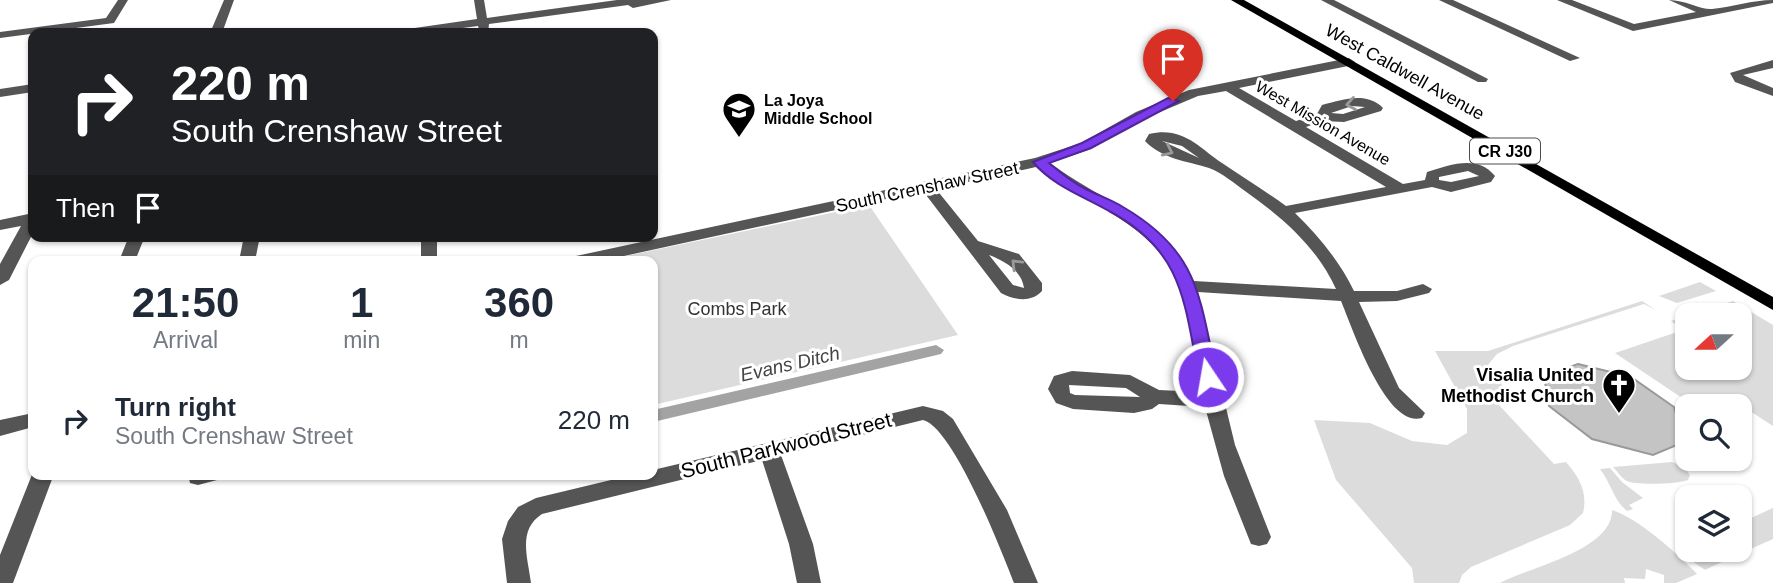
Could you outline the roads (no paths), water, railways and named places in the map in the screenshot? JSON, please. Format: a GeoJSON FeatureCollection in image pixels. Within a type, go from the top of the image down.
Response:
{"type":"FeatureCollection","features":[{"type":"Feature","properties":{"kind":"main road","name":"West Caldwell Avenue"},"geometry":{"type":"LineString","coordinates":[[1236,0],[1773,303]]}},
{"type":"Feature","properties":{"kind":"street"},"geometry":{"type":"LineString","coordinates":[[55,28],[110,21],[123,0]]}},
{"type":"Feature","properties":{"kind":"street"},"geometry":{"type":"LineString","coordinates":[[218,28],[229,0]]}},
{"type":"Feature","properties":{"kind":"street"},"geometry":{"type":"LineString","coordinates":[[479,0],[483,27]]}},
{"type":"Feature","properties":{"kind":"street"},"geometry":{"type":"LineString","coordinates":[[483,27],[641,0]]}},
{"type":"Feature","properties":{"kind":"street"},"geometry":{"type":"LineString","coordinates":[[630,5],[651,0]]}},
{"type":"Feature","properties":{"kind":"street"},"geometry":{"type":"LineString","coordinates":[[483,27],[666,0]]}},
{"type":"Feature","properties":{"kind":"street"},"geometry":{"type":"LineString","coordinates":[[1326,0],[1482,79]]}},
{"type":"Feature","properties":{"kind":"street"},"geometry":{"type":"LineString","coordinates":[[1444,0],[1574,58]]}},
{"type":"Feature","properties":{"kind":"street"},"geometry":{"type":"LineString","coordinates":[[1562,0],[1633,28],[1772,0]]}},
{"type":"Feature","properties":{"kind":"street"},"geometry":{"type":"LineString","coordinates":[[1674,0],[1708,13]]}},
{"type":"Feature","properties":{"kind":"street"},"geometry":{"type":"LineString","coordinates":[[0,35],[28,31]]}},
{"type":"Feature","properties":{"kind":"street","name":"South Crenshaw Street"},"geometry":{"type":"LineString","coordinates":[[600,256],[1039,162],[1086,146],[1173,101],[1227,86],[1349,62]]}},
{"type":"Feature","properties":{"kind":"street"},"geometry":{"type":"LineString","coordinates":[[1773,64],[1736,73],[1736,76],[1773,92]]}},
{"type":"Feature","properties":{"kind":"street","name":"West Mission Avenue"},"geometry":{"type":"LineString","coordinates":[[1227,86],[1402,190]]}},
{"type":"Feature","properties":{"kind":"street"},"geometry":{"type":"LineString","coordinates":[[0,91],[28,87]]}},
{"type":"Feature","properties":{"kind":"street"},"geometry":{"type":"LineString","coordinates":[[1293,127],[1322,117]]}},
{"type":"Feature","properties":{"kind":"street"},"geometry":{"type":"LineString","coordinates":[[1039,162],[1076,190],[1115,208],[1143,226],[1163,244],[1182,270],[1188,286],[1213,400],[1239,493],[1259,537]]}},
{"type":"Feature","properties":{"kind":"street"},"geometry":{"type":"LineString","coordinates":[[1214,166],[1232,175],[1283,211],[1322,252],[1349,296],[1391,392],[1415,413]]}},
{"type":"Feature","properties":{"kind":"street"},"geometry":{"type":"LineString","coordinates":[[1283,211],[1432,184]]}},
{"type":"Feature","properties":{"kind":"street"},"geometry":{"type":"LineString","coordinates":[[927,187],[975,245]]}},
{"type":"Feature","properties":{"kind":"street"},"geometry":{"type":"LineString","coordinates":[[0,225],[28,220]]}},
{"type":"Feature","properties":{"kind":"street"},"geometry":{"type":"LineString","coordinates":[[0,280],[28,228]]}},
{"type":"Feature","properties":{"kind":"street"},"geometry":{"type":"LineString","coordinates":[[1188,286],[1349,296],[1397,296],[1423,289]]}},
{"type":"Feature","properties":{"kind":"street"},"geometry":{"type":"LineString","coordinates":[[1155,397],[1213,400]]}},
{"type":"Feature","properties":{"kind":"street","name":"South Parkwood Street"},"geometry":{"type":"LineString","coordinates":[[658,477],[912,414],[930,414],[946,424],[991,499],[1008,534],[1026,583]]}},
{"type":"Feature","properties":{"kind":"street"},"geometry":{"type":"LineString","coordinates":[[0,428],[28,421]]}},
{"type":"Feature","properties":{"kind":"street"},"geometry":{"type":"LineString","coordinates":[[769,450],[801,544],[809,583]]}},
{"type":"Feature","properties":{"kind":"street"},"geometry":{"type":"LineString","coordinates":[[1,583],[41,480]]}},
{"type":"Feature","properties":{"kind":"street","name":"South Parkwood Street"},"geometry":{"type":"LineString","coordinates":[[519,583],[514,536],[516,522],[523,515],[539,506],[646,480]]}},
{"type":"Feature","properties":{"kind":"waterway","name":"Evans Ditch"},"geometry":{"type":"LineString","coordinates":[[658,415],[936,350]]}},
{"type":"Feature","properties":{"kind":"place","name":"La Joya Middle School"},"geometry":{"type":"Point","coordinates":[739,139]}},
{"type":"Feature","properties":{"kind":"place","name":"Visalia United Methodist Church"},"geometry":{"type":"Point","coordinates":[1619,415]}},
{"type":"Feature","properties":{"kind":"park label","name":"Combs Park"},"geometry":{"type":"Point","coordinates":[737,309]}}]}
